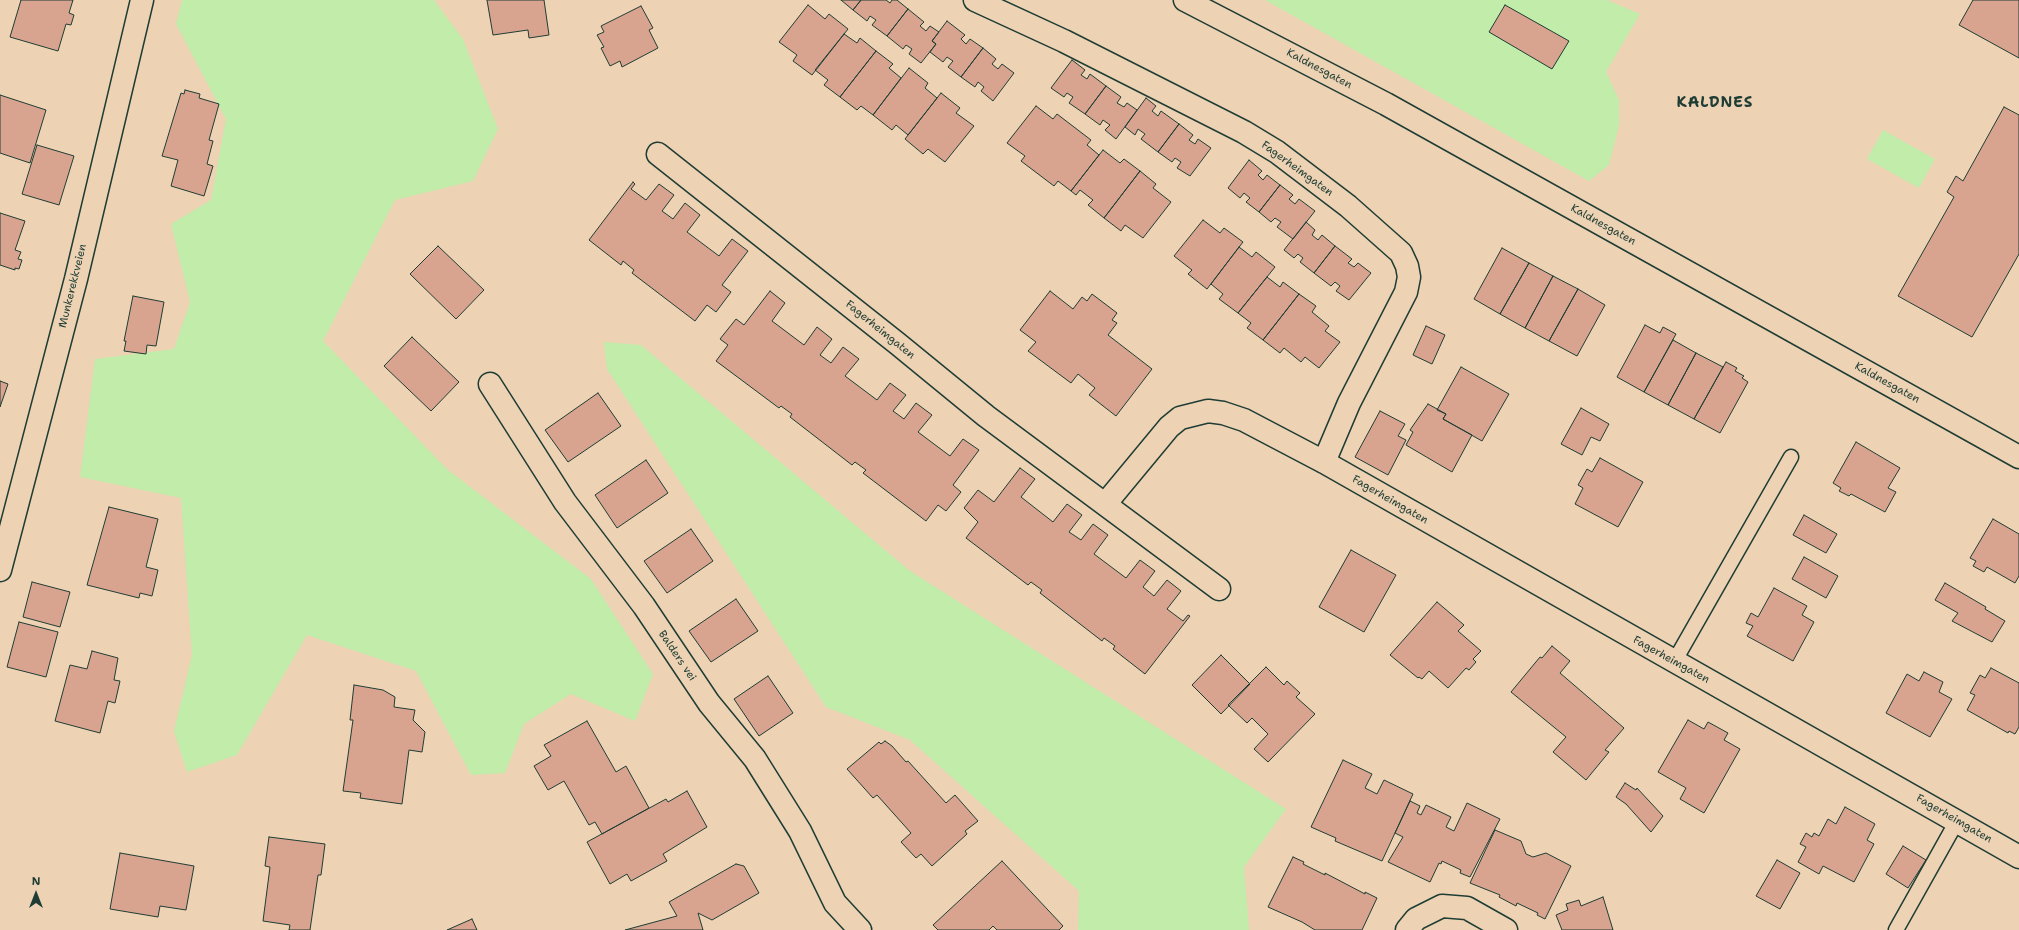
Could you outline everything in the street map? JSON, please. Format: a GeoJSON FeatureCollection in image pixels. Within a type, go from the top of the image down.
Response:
{"type":"FeatureCollection","features":[{"type":"Feature","properties":{"kind":"street","name":"Munkerekkveien"},"geometry":{"type":"LineString","coordinates":[[0,570],[76,279],[142,0]]}},
{"type":"Feature","properties":{"kind":"street","name":"Fagerheimgaten"},"geometry":{"type":"LineString","coordinates":[[975,0],[1064,41],[1244,132],[1277,152],[1348,206],[1401,253],[1407,266],[1409,277],[1406,292],[1349,403],[1324,462]]}},
{"type":"Feature","properties":{"kind":"street","name":"Kaldnesgaten"},"geometry":{"type":"LineString","coordinates":[[1185,0],[1386,104],[2019,457]]}},
{"type":"Feature","properties":{"kind":"street","name":"Fagerheimgaten"},"geometry":{"type":"LineString","coordinates":[[658,154],[898,344],[986,416],[1034,453],[1106,503],[1219,589]]}},
{"type":"Feature","properties":{"kind":"street","name":"Balders vei"},"geometry":{"type":"LineString","coordinates":[[490,384],[565,502],[644,606],[709,702],[755,759],[800,831],[835,903],[860,930]]}},
{"type":"Feature","properties":{"kind":"street","name":"Fagerheimgaten"},"geometry":{"type":"LineString","coordinates":[[1106,503],[1169,427],[1180,418],[1208,411],[1223,413],[1244,420],[1324,462],[2019,857]]}},
{"type":"Feature","properties":{"kind":"street"},"geometry":{"type":"LineString","coordinates":[[1407,930],[1416,919],[1442,906],[1467,908],[1506,930]]}},
{"type":"Feature","properties":{"kind":"lane"},"geometry":{"type":"LineString","coordinates":[[1674,662],[1791,458]]}},
{"type":"Feature","properties":{"kind":"lane"},"geometry":{"type":"LineString","coordinates":[[1896,930],[1957,821]]}},
{"type":"Feature","properties":{"kind":"green space"},"geometry":{"type":"Polygon","coordinates":[[[182,0],[434,0],[463,39],[498,129],[473,181],[395,200],[323,341],[448,470],[591,579],[653,674],[635,721],[571,694],[524,724],[505,773],[471,775],[416,671],[307,635],[237,755],[187,772],[174,731],[192,655],[181,498],[80,477],[95,359],[174,349],[190,302],[171,224],[211,200],[226,119],[176,24],[182,0]]]}},
{"type":"Feature","properties":{"kind":"green space"},"geometry":{"type":"Polygon","coordinates":[[[1265,0],[1607,0],[1640,14],[1606,72],[1619,100],[1619,125],[1609,165],[1589,181],[1265,0]]]}},
{"type":"Feature","properties":{"kind":"green space"},"geometry":{"type":"Polygon","coordinates":[[[1883,130],[1935,159],[1919,188],[1867,159],[1883,130]]]}},
{"type":"Feature","properties":{"kind":"green space"},"geometry":{"type":"Polygon","coordinates":[[[604,342],[641,345],[910,571],[1286,809],[1244,867],[1249,930],[1078,930],[1079,891],[910,740],[826,707],[607,369],[604,342]]]}},
{"type":"Feature","properties":{"kind":"building"},"geometry":{"type":"Polygon","coordinates":[[[21,0],[73,0],[69,13],[74,15],[71,25],[66,24],[58,51],[10,37],[21,0]]]}},
{"type":"Feature","properties":{"kind":"building"},"geometry":{"type":"Polygon","coordinates":[[[487,0],[544,0],[549,35],[529,38],[528,30],[493,35],[487,0]]]}},
{"type":"Feature","properties":{"kind":"building"},"geometry":{"type":"Polygon","coordinates":[[[841,0],[861,0],[853,10],[841,0]]]}},
{"type":"Feature","properties":{"kind":"building"},"geometry":{"type":"Polygon","coordinates":[[[861,0],[886,0],[890,3],[892,0],[897,0],[908,9],[887,36],[872,25],[876,20],[870,16],[867,21],[853,10],[861,0]]]}},
{"type":"Feature","properties":{"kind":"building"},"geometry":{"type":"Polygon","coordinates":[[[1973,0],[2019,0],[2019,58],[1959,25],[1973,0]]]}},
{"type":"Feature","properties":{"kind":"building"},"geometry":{"type":"Polygon","coordinates":[[[808,5],[825,19],[829,14],[848,29],[812,75],[793,61],[797,55],[779,42],[808,5]]]}},
{"type":"Feature","properties":{"kind":"building"},"geometry":{"type":"Polygon","coordinates":[[[1505,5],[1569,41],[1552,69],[1489,32],[1505,5]]]}},
{"type":"Feature","properties":{"kind":"building"},"geometry":{"type":"Polygon","coordinates":[[[641,6],[653,28],[649,30],[658,48],[622,67],[620,61],[610,66],[601,48],[604,47],[597,35],[604,32],[601,26],[641,6]]]}},
{"type":"Feature","properties":{"kind":"building"},"geometry":{"type":"Polygon","coordinates":[[[908,9],[924,22],[920,26],[926,31],[930,26],[939,32],[932,41],[936,44],[921,63],[909,54],[912,49],[906,45],[903,49],[887,36],[908,9]]]}},
{"type":"Feature","properties":{"kind":"building"},"geometry":{"type":"Polygon","coordinates":[[[947,21],[965,35],[961,39],[966,44],[970,39],[983,48],[961,77],[948,67],[953,61],[947,57],[943,62],[930,52],[936,44],[932,41],[947,21]]]}},
{"type":"Feature","properties":{"kind":"building"},"geometry":{"type":"Polygon","coordinates":[[[844,34],[857,43],[860,38],[876,51],[840,97],[824,85],[828,80],[815,70],[844,34]]]}},
{"type":"Feature","properties":{"kind":"building"},"geometry":{"type":"Polygon","coordinates":[[[983,48],[996,59],[992,64],[998,69],[1002,64],[1014,73],[993,101],[981,91],[984,87],[978,82],[975,87],[961,77],[983,48]]]}},
{"type":"Feature","properties":{"kind":"building"},"geometry":{"type":"Polygon","coordinates":[[[876,51],[893,64],[889,68],[901,78],[873,115],[861,106],[857,110],[840,97],[876,51]]]}},
{"type":"Feature","properties":{"kind":"building"},"geometry":{"type":"Polygon","coordinates":[[[1072,60],[1085,70],[1081,75],[1087,79],[1090,74],[1106,86],[1085,114],[1069,103],[1073,97],[1067,93],[1064,97],[1051,88],[1072,60]]]}},
{"type":"Feature","properties":{"kind":"building"},"geometry":{"type":"Polygon","coordinates":[[[909,68],[928,83],[925,88],[937,98],[908,135],[896,125],[892,130],[873,115],[909,68]]]}},
{"type":"Feature","properties":{"kind":"building"},"geometry":{"type":"Polygon","coordinates":[[[1106,86],[1121,97],[1117,103],[1124,107],[1127,103],[1137,110],[1116,139],[1105,130],[1110,125],[1103,120],[1100,125],[1085,114],[1106,86]]]}},
{"type":"Feature","properties":{"kind":"building"},"geometry":{"type":"Polygon","coordinates":[[[185,90],[200,94],[199,98],[219,104],[209,140],[213,141],[207,164],[213,166],[204,196],[171,186],[178,160],[162,156],[181,93],[184,94],[185,90]]]}},
{"type":"Feature","properties":{"kind":"building"},"geometry":{"type":"Polygon","coordinates":[[[941,93],[960,108],[956,113],[974,126],[945,162],[928,149],[923,154],[905,139],[941,93]]]}},
{"type":"Feature","properties":{"kind":"building"},"geometry":{"type":"Polygon","coordinates":[[[0,95],[46,110],[30,163],[0,153],[0,95]]]}},
{"type":"Feature","properties":{"kind":"building"},"geometry":{"type":"Polygon","coordinates":[[[1146,98],[1156,106],[1152,111],[1158,116],[1161,111],[1179,124],[1158,152],[1141,139],[1145,134],[1138,129],[1135,135],[1125,127],[1146,98]]]}},
{"type":"Feature","properties":{"kind":"building"},"geometry":{"type":"Polygon","coordinates":[[[1036,106],[1053,119],[1057,114],[1091,140],[1087,145],[1099,155],[1071,191],[1058,181],[1054,186],[1021,161],[1025,156],[1007,143],[1036,106]]]}},
{"type":"Feature","properties":{"kind":"building"},"geometry":{"type":"Polygon","coordinates":[[[2004,107],[2019,115],[2019,254],[1972,337],[1898,296],[1954,197],[1947,192],[1956,176],[1963,181],[2004,107]]]}},
{"type":"Feature","properties":{"kind":"building"},"geometry":{"type":"Polygon","coordinates":[[[1179,124],[1193,135],[1189,140],[1195,144],[1198,139],[1211,148],[1190,176],[1177,168],[1181,162],[1175,158],[1172,162],[1158,152],[1179,124]]]}},
{"type":"Feature","properties":{"kind":"building"},"geometry":{"type":"Polygon","coordinates":[[[37,145],[74,156],[59,205],[22,194],[37,145]]]}},
{"type":"Feature","properties":{"kind":"building"},"geometry":{"type":"Polygon","coordinates":[[[1103,150],[1120,163],[1124,159],[1140,171],[1104,218],[1088,205],[1093,200],[1080,190],[1076,195],[1071,191],[1103,150]]]}},
{"type":"Feature","properties":{"kind":"building"},"geometry":{"type":"Polygon","coordinates":[[[1249,160],[1262,171],[1258,175],[1263,180],[1267,175],[1280,185],[1259,212],[1246,202],[1250,198],[1244,193],[1240,198],[1228,188],[1249,160]]]}},
{"type":"Feature","properties":{"kind":"building"},"geometry":{"type":"Polygon","coordinates":[[[1140,171],[1156,184],[1153,188],[1171,202],[1143,238],[1125,225],[1121,231],[1104,218],[1140,171]]]}},
{"type":"Feature","properties":{"kind":"building"},"geometry":{"type":"Polygon","coordinates":[[[633,182],[635,184],[631,189],[646,200],[659,184],[674,195],[662,211],[673,219],[685,203],[700,215],[687,232],[719,256],[732,239],[748,251],[722,285],[731,292],[716,312],[707,305],[695,321],[632,273],[634,270],[623,261],[621,265],[589,240],[633,182]]]}},
{"type":"Feature","properties":{"kind":"building"},"geometry":{"type":"Polygon","coordinates":[[[1280,185],[1293,195],[1289,199],[1295,204],[1299,199],[1315,211],[1293,239],[1277,227],[1281,222],[1275,218],[1271,222],[1259,212],[1280,185]]]}},
{"type":"Feature","properties":{"kind":"building"},"geometry":{"type":"Polygon","coordinates":[[[0,213],[25,221],[15,250],[21,252],[18,259],[22,260],[19,269],[15,268],[15,270],[0,265],[0,213]]]}},
{"type":"Feature","properties":{"kind":"building"},"geometry":{"type":"Polygon","coordinates":[[[1203,220],[1220,233],[1224,228],[1243,242],[1207,289],[1188,274],[1192,270],[1174,256],[1203,220]]]}},
{"type":"Feature","properties":{"kind":"building"},"geometry":{"type":"Polygon","coordinates":[[[1306,222],[1315,230],[1312,235],[1318,240],[1322,235],[1335,246],[1314,273],[1300,262],[1303,258],[1298,254],[1294,258],[1284,250],[1306,222]]]}},
{"type":"Feature","properties":{"kind":"building"},"geometry":{"type":"Polygon","coordinates":[[[438,246],[484,290],[456,319],[410,274],[438,246]]]}},
{"type":"Feature","properties":{"kind":"building"},"geometry":{"type":"Polygon","coordinates":[[[1335,246],[1352,259],[1348,263],[1354,267],[1358,263],[1371,273],[1349,300],[1336,291],[1340,286],[1335,282],[1331,286],[1314,273],[1335,246]]]}},
{"type":"Feature","properties":{"kind":"building"},"geometry":{"type":"Polygon","coordinates":[[[1239,247],[1252,257],[1256,252],[1275,267],[1238,313],[1219,299],[1223,294],[1211,284],[1239,247]]]}},
{"type":"Feature","properties":{"kind":"building"},"geometry":{"type":"Polygon","coordinates":[[[1502,248],[1529,263],[1500,314],[1474,299],[1502,248]]]}},
{"type":"Feature","properties":{"kind":"building"},"geometry":{"type":"Polygon","coordinates":[[[1529,263],[1553,276],[1525,328],[1500,314],[1529,263]]]}},
{"type":"Feature","properties":{"kind":"building"},"geometry":{"type":"Polygon","coordinates":[[[1553,276],[1578,289],[1549,341],[1525,328],[1553,276]]]}},
{"type":"Feature","properties":{"kind":"building"},"geometry":{"type":"Polygon","coordinates":[[[1267,277],[1280,287],[1283,282],[1299,294],[1263,340],[1247,328],[1251,323],[1238,313],[1267,277]]]}},
{"type":"Feature","properties":{"kind":"building"},"geometry":{"type":"Polygon","coordinates":[[[1578,289],[1605,305],[1577,356],[1549,341],[1578,289]]]}},
{"type":"Feature","properties":{"kind":"building"},"geometry":{"type":"Polygon","coordinates":[[[770,291],[785,303],[772,321],[804,345],[817,327],[832,339],[820,355],[831,363],[843,347],[859,359],[845,376],[877,400],[890,383],[906,395],[893,411],[904,419],[916,403],[932,415],[918,432],[950,456],[963,439],[979,450],[953,485],[961,492],[946,511],[938,505],[926,521],[863,473],[866,470],[855,462],[852,465],[790,417],[792,414],[781,406],[779,408],[716,361],[728,345],[720,339],[736,319],[744,325],[770,291]]]}},
{"type":"Feature","properties":{"kind":"building"},"geometry":{"type":"Polygon","coordinates":[[[1050,291],[1073,309],[1082,297],[1087,301],[1092,294],[1117,313],[1112,320],[1117,323],[1108,335],[1152,369],[1116,416],[1089,395],[1095,388],[1078,374],[1071,383],[1028,351],[1036,342],[1020,330],[1050,291]]]}},
{"type":"Feature","properties":{"kind":"building"},"geometry":{"type":"Polygon","coordinates":[[[1299,294],[1316,306],[1312,312],[1329,326],[1325,331],[1340,342],[1319,368],[1305,357],[1301,362],[1284,348],[1280,353],[1263,340],[1299,294]]]}},
{"type":"Feature","properties":{"kind":"building"},"geometry":{"type":"Polygon","coordinates":[[[133,296],[164,302],[156,346],[147,345],[146,354],[124,351],[126,341],[124,341],[133,296]]]}},
{"type":"Feature","properties":{"kind":"building"},"geometry":{"type":"Polygon","coordinates":[[[1645,325],[1660,333],[1663,327],[1676,334],[1644,392],[1617,377],[1645,325]]]}},
{"type":"Feature","properties":{"kind":"building"},"geometry":{"type":"Polygon","coordinates":[[[1426,326],[1445,335],[1432,364],[1413,355],[1426,326]]]}},
{"type":"Feature","properties":{"kind":"building"},"geometry":{"type":"Polygon","coordinates":[[[412,337],[459,382],[431,411],[384,366],[412,337]]]}},
{"type":"Feature","properties":{"kind":"building"},"geometry":{"type":"Polygon","coordinates":[[[1673,340],[1696,353],[1668,405],[1644,392],[1673,340]]]}},
{"type":"Feature","properties":{"kind":"building"},"geometry":{"type":"Polygon","coordinates":[[[1696,353],[1723,367],[1694,419],[1668,405],[1696,353]]]}},
{"type":"Feature","properties":{"kind":"building"},"geometry":{"type":"Polygon","coordinates":[[[1726,362],[1737,368],[1735,371],[1744,376],[1742,378],[1748,382],[1720,433],[1694,419],[1726,362]]]}},
{"type":"Feature","properties":{"kind":"building"},"geometry":{"type":"Polygon","coordinates":[[[1461,367],[1509,394],[1482,441],[1443,419],[1446,414],[1437,410],[1461,367]]]}},
{"type":"Feature","properties":{"kind":"building"},"geometry":{"type":"Polygon","coordinates":[[[0,381],[8,384],[0,407],[0,381]]]}},
{"type":"Feature","properties":{"kind":"building"},"geometry":{"type":"Polygon","coordinates":[[[598,393],[621,426],[568,462],[545,430],[598,393]]]}},
{"type":"Feature","properties":{"kind":"building"},"geometry":{"type":"Polygon","coordinates":[[[1428,404],[1446,414],[1443,419],[1472,435],[1452,472],[1406,445],[1413,432],[1410,430],[1428,404]]]}},
{"type":"Feature","properties":{"kind":"building"},"geometry":{"type":"Polygon","coordinates":[[[1581,408],[1609,424],[1600,441],[1591,437],[1582,455],[1561,444],[1581,408]]]}},
{"type":"Feature","properties":{"kind":"building"},"geometry":{"type":"Polygon","coordinates":[[[1380,411],[1405,424],[1398,436],[1406,440],[1388,475],[1355,457],[1380,411]]]}},
{"type":"Feature","properties":{"kind":"building"},"geometry":{"type":"Polygon","coordinates":[[[1856,442],[1900,468],[1888,488],[1896,492],[1885,512],[1851,494],[1849,496],[1839,491],[1841,488],[1833,483],[1856,442]]]}},
{"type":"Feature","properties":{"kind":"building"},"geometry":{"type":"Polygon","coordinates":[[[1600,458],[1643,482],[1618,527],[1575,504],[1583,488],[1578,485],[1587,469],[1592,472],[1600,458]]]}},
{"type":"Feature","properties":{"kind":"building"},"geometry":{"type":"Polygon","coordinates":[[[646,460],[668,493],[617,528],[595,495],[646,460]]]}},
{"type":"Feature","properties":{"kind":"building"},"geometry":{"type":"Polygon","coordinates":[[[1020,468],[1035,479],[1021,497],[1053,522],[1067,504],[1082,515],[1069,532],[1081,540],[1093,524],[1108,535],[1094,554],[1126,578],[1140,560],[1155,571],[1143,587],[1154,596],[1167,580],[1181,591],[1167,609],[1183,621],[1188,615],[1190,616],[1145,674],[1113,649],[1115,646],[1104,638],[1102,641],[1040,593],[1042,590],[1031,582],[1028,585],[966,538],[978,522],[964,508],[978,490],[994,502],[1020,468]]]}},
{"type":"Feature","properties":{"kind":"building"},"geometry":{"type":"Polygon","coordinates":[[[109,507],[158,519],[146,567],[158,570],[152,596],[140,593],[139,598],[87,585],[109,507]]]}},
{"type":"Feature","properties":{"kind":"building"},"geometry":{"type":"Polygon","coordinates":[[[1804,515],[1837,534],[1826,553],[1793,535],[1804,515]]]}},
{"type":"Feature","properties":{"kind":"building"},"geometry":{"type":"Polygon","coordinates":[[[1993,519],[2019,534],[2019,576],[2015,583],[1987,567],[1984,572],[1973,566],[1976,561],[1970,558],[1993,519]]]}},
{"type":"Feature","properties":{"kind":"building"},"geometry":{"type":"Polygon","coordinates":[[[691,529],[713,561],[667,593],[644,561],[691,529]]]}},
{"type":"Feature","properties":{"kind":"building"},"geometry":{"type":"Polygon","coordinates":[[[1351,550],[1396,575],[1364,632],[1319,607],[1351,550]]]}},
{"type":"Feature","properties":{"kind":"building"},"geometry":{"type":"Polygon","coordinates":[[[1804,557],[1838,576],[1826,598],[1792,579],[1804,557]]]}},
{"type":"Feature","properties":{"kind":"building"},"geometry":{"type":"Polygon","coordinates":[[[32,582],[70,592],[60,627],[23,617],[32,582]]]}},
{"type":"Feature","properties":{"kind":"building"},"geometry":{"type":"Polygon","coordinates":[[[1945,583],[1986,607],[1985,609],[2005,621],[1992,642],[1952,621],[1958,613],[1935,600],[1945,583]]]}},
{"type":"Feature","properties":{"kind":"building"},"geometry":{"type":"Polygon","coordinates":[[[1774,588],[1807,606],[1802,615],[1814,622],[1793,661],[1747,636],[1753,626],[1746,623],[1751,613],[1758,617],[1774,588]]]}},
{"type":"Feature","properties":{"kind":"building"},"geometry":{"type":"Polygon","coordinates":[[[736,599],[758,631],[711,662],[689,631],[736,599]]]}},
{"type":"Feature","properties":{"kind":"building"},"geometry":{"type":"Polygon","coordinates":[[[1437,602],[1464,625],[1458,631],[1481,651],[1473,659],[1476,662],[1469,670],[1466,668],[1448,688],[1429,671],[1422,679],[1419,677],[1418,678],[1390,655],[1437,602]]]}},
{"type":"Feature","properties":{"kind":"building"},"geometry":{"type":"Polygon","coordinates":[[[19,622],[58,632],[46,677],[7,667],[19,622]]]}},
{"type":"Feature","properties":{"kind":"building"},"geometry":{"type":"Polygon","coordinates":[[[1552,646],[1570,661],[1560,673],[1624,728],[1605,750],[1609,752],[1586,780],[1553,752],[1566,737],[1511,692],[1540,657],[1542,658],[1552,646]]]}},
{"type":"Feature","properties":{"kind":"building"},"geometry":{"type":"Polygon","coordinates":[[[92,651],[118,658],[114,680],[120,681],[115,703],[108,701],[100,733],[55,721],[70,665],[87,669],[92,651]]]}},
{"type":"Feature","properties":{"kind":"building"},"geometry":{"type":"Polygon","coordinates":[[[1221,655],[1250,684],[1221,714],[1192,685],[1221,655]]]}},
{"type":"Feature","properties":{"kind":"building"},"geometry":{"type":"Polygon","coordinates":[[[1266,667],[1284,685],[1287,681],[1300,693],[1296,697],[1315,714],[1268,762],[1254,749],[1268,734],[1252,718],[1247,723],[1228,705],[1266,667]]]}},
{"type":"Feature","properties":{"kind":"building"},"geometry":{"type":"Polygon","coordinates":[[[1991,668],[2019,683],[2019,727],[2015,734],[2009,731],[2008,733],[1967,710],[1975,695],[1970,693],[1980,675],[1985,678],[1991,668]]]}},
{"type":"Feature","properties":{"kind":"building"},"geometry":{"type":"Polygon","coordinates":[[[1924,672],[1943,682],[1939,692],[1952,699],[1930,737],[1886,713],[1907,674],[1919,681],[1924,672]]]}},
{"type":"Feature","properties":{"kind":"building"},"geometry":{"type":"Polygon","coordinates":[[[768,676],[793,713],[759,736],[734,699],[768,676]]]}},
{"type":"Feature","properties":{"kind":"building"},"geometry":{"type":"Polygon","coordinates":[[[354,685],[383,690],[395,697],[394,707],[415,710],[413,720],[425,732],[422,752],[409,750],[402,804],[360,798],[361,793],[343,791],[353,720],[350,720],[354,685]]]}},
{"type":"Feature","properties":{"kind":"building"},"geometry":{"type":"Polygon","coordinates":[[[1688,720],[1704,729],[1708,722],[1728,733],[1724,740],[1740,749],[1704,813],[1680,799],[1686,788],[1658,772],[1688,720]]]}},
{"type":"Feature","properties":{"kind":"building"},"geometry":{"type":"Polygon","coordinates":[[[587,721],[616,772],[626,766],[649,808],[602,834],[595,822],[589,825],[564,781],[548,790],[534,766],[551,756],[544,745],[587,721]]]}},
{"type":"Feature","properties":{"kind":"building"},"geometry":{"type":"Polygon","coordinates":[[[885,741],[892,746],[906,762],[908,761],[946,803],[955,795],[978,821],[965,831],[967,834],[932,866],[921,854],[916,858],[901,842],[911,833],[877,795],[873,798],[847,769],[879,742],[881,744],[885,741]]]}},
{"type":"Feature","properties":{"kind":"building"},"geometry":{"type":"Polygon","coordinates":[[[1343,760],[1372,774],[1365,788],[1377,794],[1384,780],[1413,794],[1382,861],[1335,841],[1336,838],[1311,827],[1343,760]]]}},
{"type":"Feature","properties":{"kind":"building"},"geometry":{"type":"Polygon","coordinates":[[[1625,783],[1636,790],[1637,788],[1663,816],[1651,832],[1626,804],[1616,797],[1625,783]]]}},
{"type":"Feature","properties":{"kind":"building"},"geometry":{"type":"Polygon","coordinates":[[[687,791],[707,827],[663,854],[667,861],[631,881],[627,874],[610,884],[587,842],[666,799],[668,802],[687,791]]]}},
{"type":"Feature","properties":{"kind":"building"},"geometry":{"type":"Polygon","coordinates":[[[1410,801],[1420,806],[1417,813],[1421,815],[1426,805],[1451,817],[1446,827],[1454,831],[1467,803],[1500,819],[1470,877],[1460,873],[1461,870],[1442,861],[1441,864],[1439,863],[1430,882],[1388,862],[1403,837],[1395,833],[1410,801]]]}},
{"type":"Feature","properties":{"kind":"building"},"geometry":{"type":"Polygon","coordinates":[[[1845,807],[1875,824],[1867,840],[1874,844],[1854,882],[1823,866],[1819,874],[1798,862],[1806,847],[1800,844],[1806,833],[1812,837],[1814,833],[1819,836],[1828,819],[1836,824],[1845,807]]]}},
{"type":"Feature","properties":{"kind":"building"},"geometry":{"type":"Polygon","coordinates":[[[1495,830],[1521,841],[1526,854],[1533,857],[1546,853],[1571,866],[1545,919],[1537,915],[1538,913],[1517,903],[1516,906],[1499,897],[1500,895],[1470,883],[1495,830]]]}},
{"type":"Feature","properties":{"kind":"building"},"geometry":{"type":"Polygon","coordinates":[[[269,837],[325,844],[321,875],[318,875],[310,930],[289,930],[290,925],[263,921],[270,867],[265,866],[269,837]]]}},
{"type":"Feature","properties":{"kind":"building"},"geometry":{"type":"Polygon","coordinates":[[[1903,846],[1926,860],[1908,888],[1886,874],[1903,846]]]}},
{"type":"Feature","properties":{"kind":"building"},"geometry":{"type":"Polygon","coordinates":[[[120,853],[194,866],[186,910],[160,906],[158,917],[110,909],[120,853]]]}},
{"type":"Feature","properties":{"kind":"building"},"geometry":{"type":"Polygon","coordinates":[[[1293,857],[1325,875],[1325,873],[1365,894],[1365,892],[1377,898],[1362,930],[1315,930],[1302,922],[1268,907],[1293,857]]]}},
{"type":"Feature","properties":{"kind":"building"},"geometry":{"type":"Polygon","coordinates":[[[1777,860],[1800,873],[1780,909],[1756,896],[1777,860]]]}},
{"type":"Feature","properties":{"kind":"building"},"geometry":{"type":"Polygon","coordinates":[[[1002,861],[1063,926],[1059,930],[997,930],[993,926],[989,930],[938,930],[933,925],[1002,861]]]}},
{"type":"Feature","properties":{"kind":"building"},"geometry":{"type":"Polygon","coordinates":[[[736,864],[744,866],[759,893],[712,920],[698,913],[703,930],[625,930],[677,916],[669,902],[736,864]]]}},
{"type":"Feature","properties":{"kind":"building"},"geometry":{"type":"Polygon","coordinates":[[[1603,897],[1613,930],[1562,930],[1556,915],[1568,910],[1566,904],[1579,900],[1581,906],[1603,897]]]}},
{"type":"Feature","properties":{"kind":"building"},"geometry":{"type":"Polygon","coordinates":[[[472,919],[477,930],[447,930],[472,919]]]}},
{"type":"Feature","properties":{"kind":"district","name":"KALDNES"},"geometry":{"type":"Point","coordinates":[1715,103]}}]}
